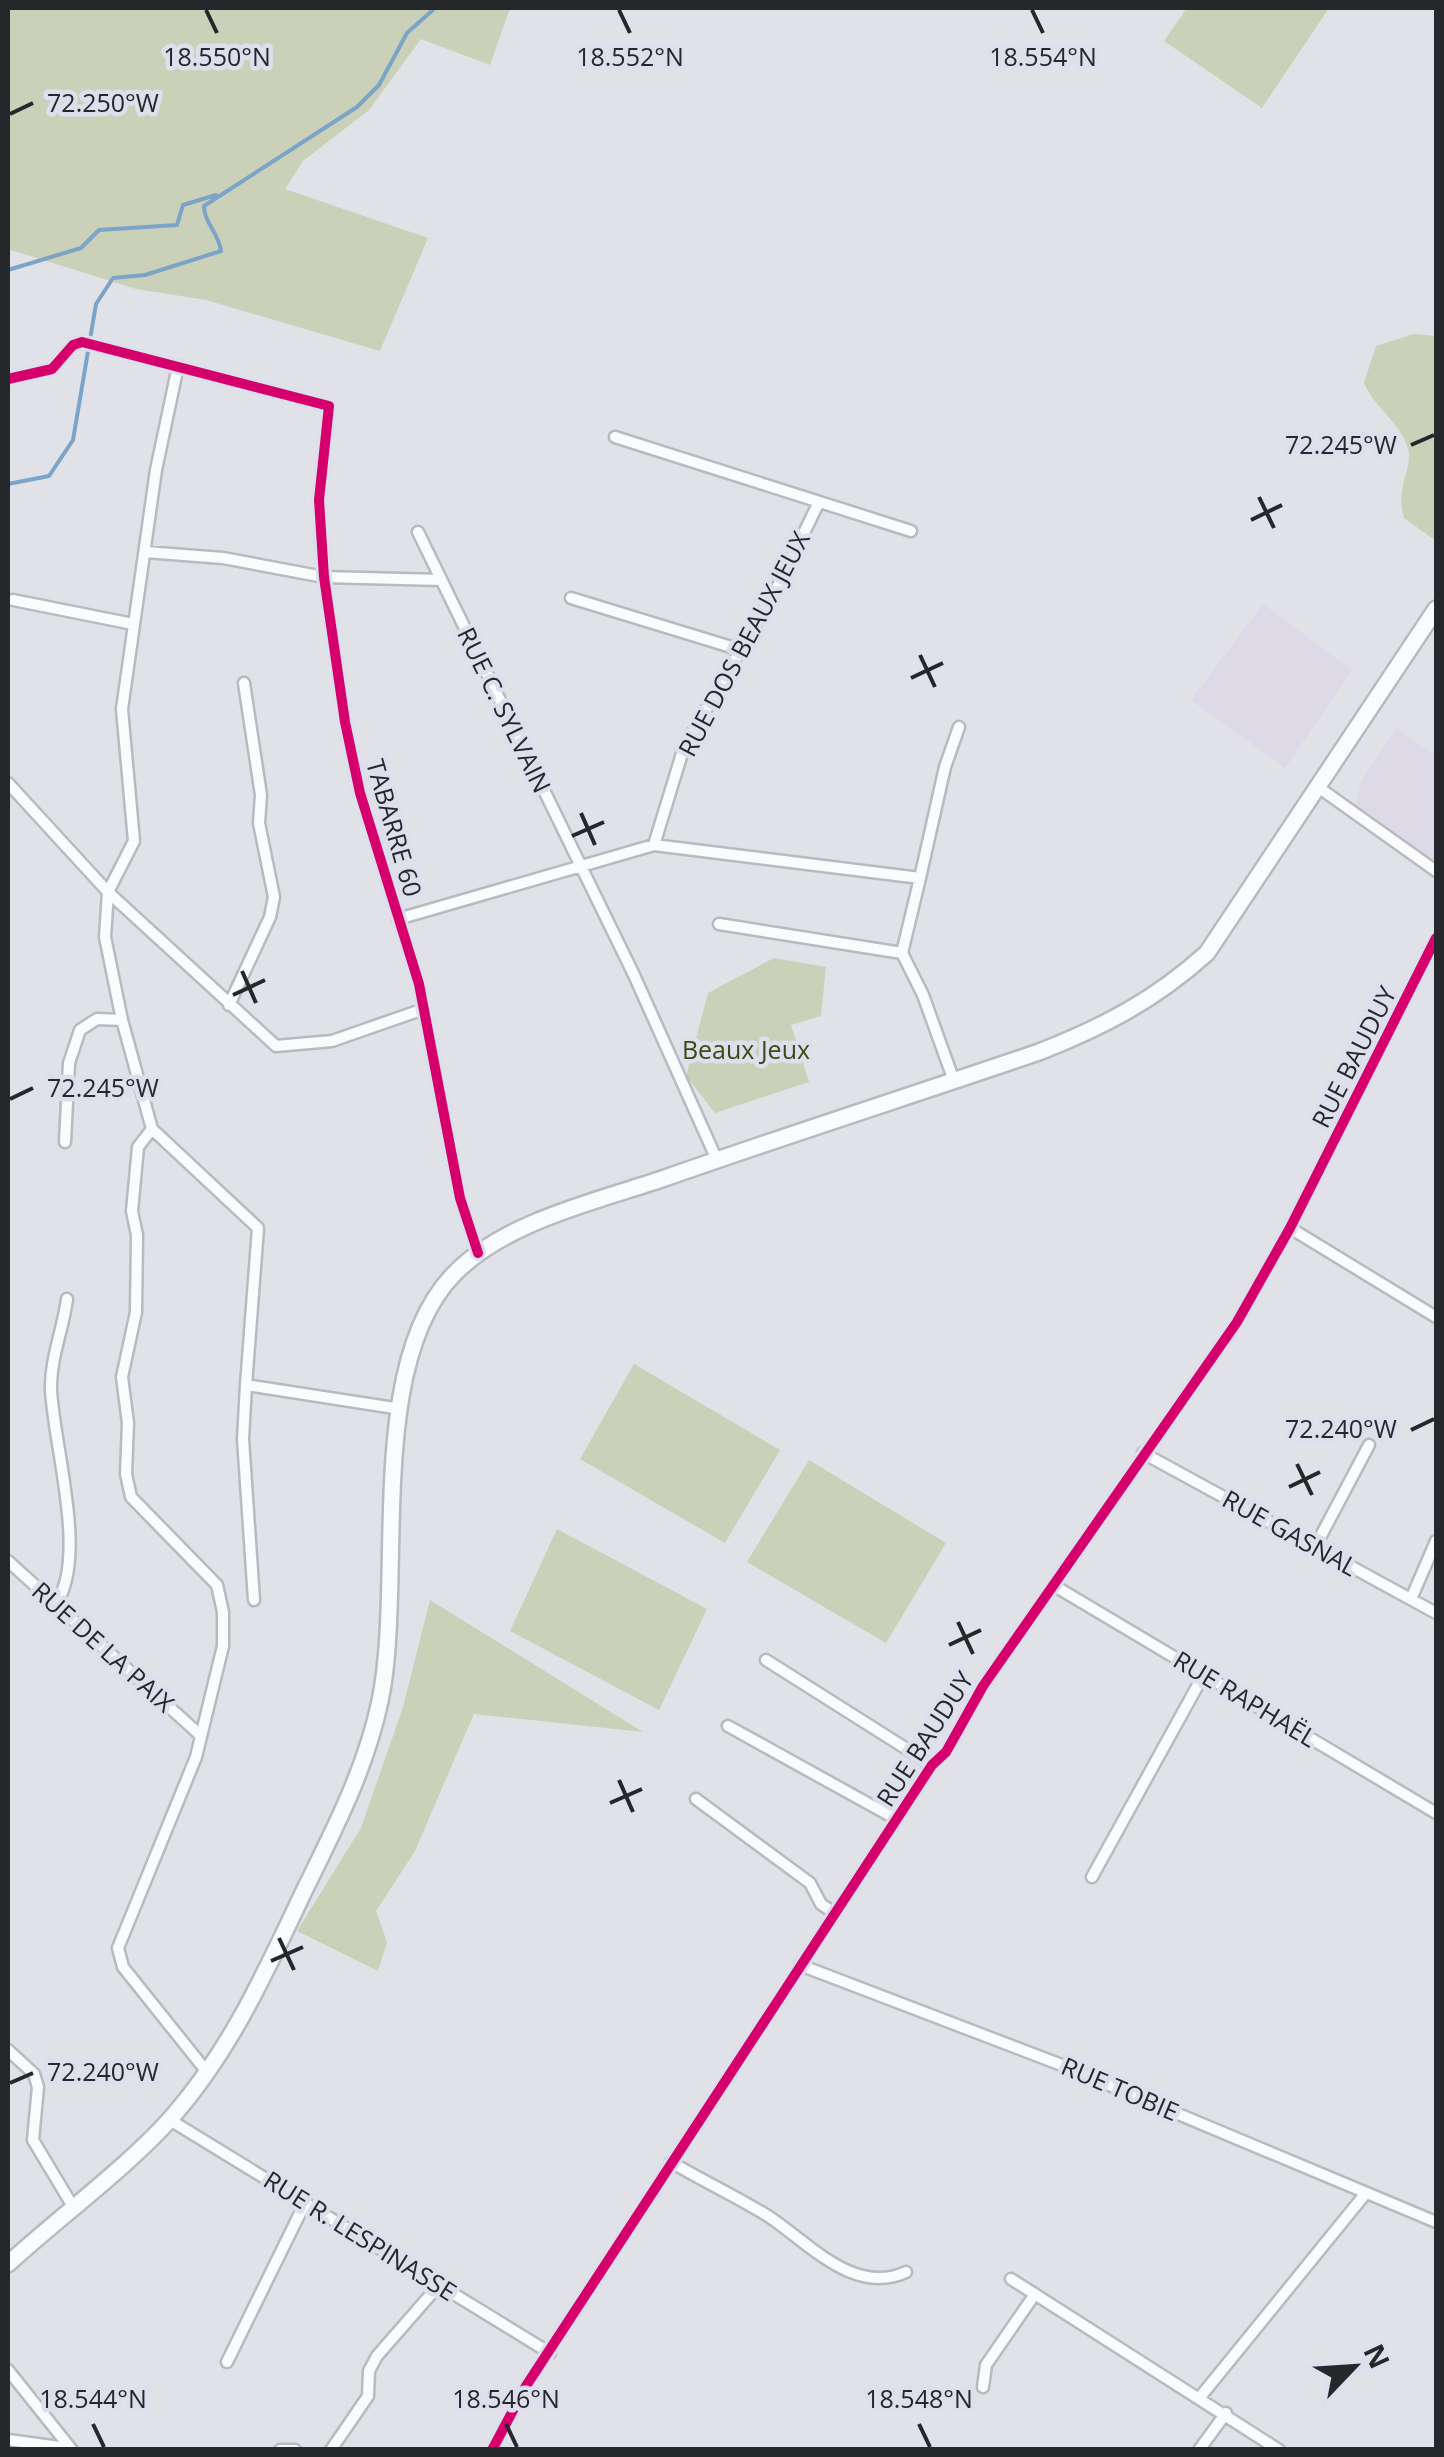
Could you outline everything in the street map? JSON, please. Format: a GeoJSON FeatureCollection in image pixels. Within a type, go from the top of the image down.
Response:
{"type":"FeatureCollection","features":[{"type":"Feature","properties":{"kind":"main road"},"geometry":{"type":"LineString","coordinates":[[8,2264],[170,2120],[207,2072],[240,2023],[348,1802],[368,1748],[388,1640],[390,1510],[411,1358],[435,1299],[452,1275],[478,1253],[560,1214],[1102,1028],[1169,988],[1207,953],[1436,609]]}},
{"type":"Feature","properties":{"kind":"street"},"geometry":{"type":"LineString","coordinates":[[8,380],[52,368],[72,344],[82,342],[178,366],[156,470],[122,709],[134,841],[108,892],[105,936],[122,1020],[152,1129],[258,1228],[243,1438],[254,1600]]}},
{"type":"Feature","properties":{"kind":"street","name":"TABARRE 60"},"geometry":{"type":"LineString","coordinates":[[178,366],[329,406],[319,500],[324,577],[360,794],[418,984],[460,1198],[478,1253]]}},
{"type":"Feature","properties":{"kind":"street"},"geometry":{"type":"LineString","coordinates":[[616,437],[911,531]]}},
{"type":"Feature","properties":{"kind":"street","name":"RUE DOS BEAUX JEUX"},"geometry":{"type":"LineString","coordinates":[[654,845],[684,747],[820,502]]}},
{"type":"Feature","properties":{"kind":"street","name":"RUE C. SYLVAIN"},"geometry":{"type":"LineString","coordinates":[[418,532],[717,1160]]}},
{"type":"Feature","properties":{"kind":"street"},"geometry":{"type":"LineString","coordinates":[[145,552],[224,558],[324,577],[441,580]]}},
{"type":"Feature","properties":{"kind":"street"},"geometry":{"type":"LineString","coordinates":[[571,598],[740,650]]}},
{"type":"Feature","properties":{"kind":"street"},"geometry":{"type":"LineString","coordinates":[[13,600],[133,624]]}},
{"type":"Feature","properties":{"kind":"street"},"geometry":{"type":"LineString","coordinates":[[229,1004],[270,917],[274,897],[259,823],[261,794],[244,684]]}},
{"type":"Feature","properties":{"kind":"street"},"geometry":{"type":"LineString","coordinates":[[954,1081],[923,995],[902,953],[945,767],[959,727]]}},
{"type":"Feature","properties":{"kind":"street"},"geometry":{"type":"LineString","coordinates":[[8,783],[108,892],[276,1046],[332,1041],[421,1010]]}},
{"type":"Feature","properties":{"kind":"street"},"geometry":{"type":"LineString","coordinates":[[1318,787],[1436,871]]}},
{"type":"Feature","properties":{"kind":"street","name":"TABARRE 60"},"geometry":{"type":"LineString","coordinates":[[398,918],[654,845],[920,878]]}},
{"type":"Feature","properties":{"kind":"street"},"geometry":{"type":"LineString","coordinates":[[720,924],[902,953]]}},
{"type":"Feature","properties":{"kind":"street","name":"RUE BAUDUY"},"geometry":{"type":"LineString","coordinates":[[492,2450],[550,2353],[800,1965],[932,1765],[946,1752],[983,1686],[1236,1322],[1290,1228],[1436,938]]}},
{"type":"Feature","properties":{"kind":"street"},"geometry":{"type":"LineString","coordinates":[[65,1142],[69,1063],[80,1030],[97,1020],[122,1020]]}},
{"type":"Feature","properties":{"kind":"street"},"geometry":{"type":"LineString","coordinates":[[152,1129],[138,1147],[132,1211],[137,1236],[136,1312],[122,1377],[128,1423],[126,1474],[131,1497],[217,1585],[224,1612],[223,1646],[196,1758],[118,1948],[124,1968],[207,2072]]}},
{"type":"Feature","properties":{"kind":"street"},"geometry":{"type":"LineString","coordinates":[[1290,1228],[1436,1317]]}},
{"type":"Feature","properties":{"kind":"street"},"geometry":{"type":"LineString","coordinates":[[56,1604],[66,1589],[69,1547],[51,1389],[67,1299]]}},
{"type":"Feature","properties":{"kind":"street"},"geometry":{"type":"LineString","coordinates":[[246,1385],[401,1409]]}},
{"type":"Feature","properties":{"kind":"street"},"geometry":{"type":"LineString","coordinates":[[1315,1546],[1369,1445]]}},
{"type":"Feature","properties":{"kind":"street","name":"RUE GASNAL"},"geometry":{"type":"LineString","coordinates":[[1144,1453],[1436,1614]]}},
{"type":"Feature","properties":{"kind":"street"},"geometry":{"type":"LineString","coordinates":[[1411,1600],[1436,1542]]}},
{"type":"Feature","properties":{"kind":"street","name":"RUE DE LA PAIX"},"geometry":{"type":"LineString","coordinates":[[8,1560],[199,1734]]}},
{"type":"Feature","properties":{"kind":"street","name":"RUE RAPHAËL"},"geometry":{"type":"LineString","coordinates":[[1053,1584],[1436,1813]]}},
{"type":"Feature","properties":{"kind":"street"},"geometry":{"type":"LineString","coordinates":[[766,1660],[932,1765]]}},
{"type":"Feature","properties":{"kind":"street"},"geometry":{"type":"LineString","coordinates":[[1092,1877],[1204,1674]]}},
{"type":"Feature","properties":{"kind":"street"},"geometry":{"type":"LineString","coordinates":[[728,1726],[896,1819]]}},
{"type":"Feature","properties":{"kind":"street"},"geometry":{"type":"LineString","coordinates":[[696,1799],[810,1883],[821,1904],[834,1913]]}},
{"type":"Feature","properties":{"kind":"street","name":"RUE TOBIE"},"geometry":{"type":"LineString","coordinates":[[800,1965],[1059,2064],[1436,2222]]}},
{"type":"Feature","properties":{"kind":"street"},"geometry":{"type":"LineString","coordinates":[[8,2050],[34,2074],[38,2088],[33,2140],[72,2205]]}},
{"type":"Feature","properties":{"kind":"street","name":"RUE R. LESPINASSE"},"geometry":{"type":"LineString","coordinates":[[170,2120],[550,2353]]}},
{"type":"Feature","properties":{"kind":"street"},"geometry":{"type":"LineString","coordinates":[[672,2162],[766,2215],[853,2273],[887,2280],[906,2272]]}},
{"type":"Feature","properties":{"kind":"street"},"geometry":{"type":"LineString","coordinates":[[1201,2396],[1366,2192]]}},
{"type":"Feature","properties":{"kind":"street"},"geometry":{"type":"LineString","coordinates":[[228,2362],[305,2203]]}},
{"type":"Feature","properties":{"kind":"street"},"geometry":{"type":"LineString","coordinates":[[1011,2279],[1201,2396],[1279,2450]]}},
{"type":"Feature","properties":{"kind":"street"},"geometry":{"type":"LineString","coordinates":[[331,2450],[368,2396],[368,2370],[439,2285]]}},
{"type":"Feature","properties":{"kind":"street"},"geometry":{"type":"LineString","coordinates":[[982,2387],[986,2366],[1035,2294]]}},
{"type":"Feature","properties":{"kind":"street"},"geometry":{"type":"LineString","coordinates":[[8,2370],[70,2449]]}},
{"type":"Feature","properties":{"kind":"street"},"geometry":{"type":"LineString","coordinates":[[1199,2450],[1226,2413]]}},
{"type":"Feature","properties":{"kind":"street"},"geometry":{"type":"LineString","coordinates":[[8,2440],[70,2449]]}},
{"type":"Feature","properties":{"kind":"street"},"geometry":{"type":"LineString","coordinates":[[280,2450],[295,2450]]}},
{"type":"Feature","properties":{"kind":"shaded area"},"geometry":{"type":"Polygon","coordinates":[[[1263,604],[1352,670],[1285,768],[1191,700],[1263,604]]]}},
{"type":"Feature","properties":{"kind":"shaded area"},"geometry":{"type":"Polygon","coordinates":[[[1396,728],[1436,756],[1436,864],[1356,806],[1360,784],[1396,728]]]}},
{"type":"Feature","properties":{"kind":"green space"},"geometry":{"type":"Polygon","coordinates":[[[8,8],[510,8],[490,65],[421,39],[369,110],[303,161],[285,189],[428,238],[380,351],[206,300],[136,289],[8,249],[8,8]]]}},
{"type":"Feature","properties":{"kind":"green space"},"geometry":{"type":"Polygon","coordinates":[[[1187,8],[1329,8],[1262,108],[1164,41],[1187,8]]]}},
{"type":"Feature","properties":{"kind":"green space"},"geometry":{"type":"Polygon","coordinates":[[[1414,334],[1436,336],[1436,541],[1404,518],[1402,496],[1408,449],[1364,383],[1376,346],[1414,334]]]}},
{"type":"Feature","properties":{"kind":"green space","name":"Beaux Jeux"},"geometry":{"type":"Polygon","coordinates":[[[774,958],[826,967],[821,1016],[791,1025],[809,1082],[715,1113],[686,1076],[708,993],[774,958]]]}},
{"type":"Feature","properties":{"kind":"green space"},"geometry":{"type":"Polygon","coordinates":[[[634,1364],[780,1450],[725,1543],[580,1459],[634,1364]]]}},
{"type":"Feature","properties":{"kind":"green space"},"geometry":{"type":"Polygon","coordinates":[[[809,1460],[946,1543],[886,1643],[747,1562],[809,1460]]]}},
{"type":"Feature","properties":{"kind":"green space"},"geometry":{"type":"Polygon","coordinates":[[[557,1529],[707,1609],[659,1710],[510,1631],[557,1529]]]}},
{"type":"Feature","properties":{"kind":"green space"},"geometry":{"type":"Polygon","coordinates":[[[430,1600],[643,1732],[474,1714],[415,1851],[376,1911],[387,1942],[378,1971],[297,1931],[361,1828],[403,1707],[430,1600]]]}},
{"type":"Feature","properties":{"kind":"waterway"},"geometry":{"type":"LineString","coordinates":[[8,484],[49,476],[73,440],[96,304],[113,278],[145,275],[221,251],[204,206],[357,107],[379,85],[407,33],[435,8]]}},
{"type":"Feature","properties":{"kind":"waterway"},"geometry":{"type":"LineString","coordinates":[[8,270],[81,248],[99,230],[177,225],[183,205],[216,195]]}},
{"type":"Feature","properties":{"kind":"cycle path"},"geometry":{"type":"LineString","coordinates":[[8,379],[52,369],[73,345],[82,342],[329,406],[319,500],[324,577],[345,722],[360,793],[419,984],[460,1198],[478,1253]]}},
{"type":"Feature","properties":{"kind":"cycle path"},"geometry":{"type":"LineString","coordinates":[[492,2450],[526,2386],[932,1765],[946,1752],[983,1686],[1237,1322],[1290,1228],[1436,938]]}}]}
